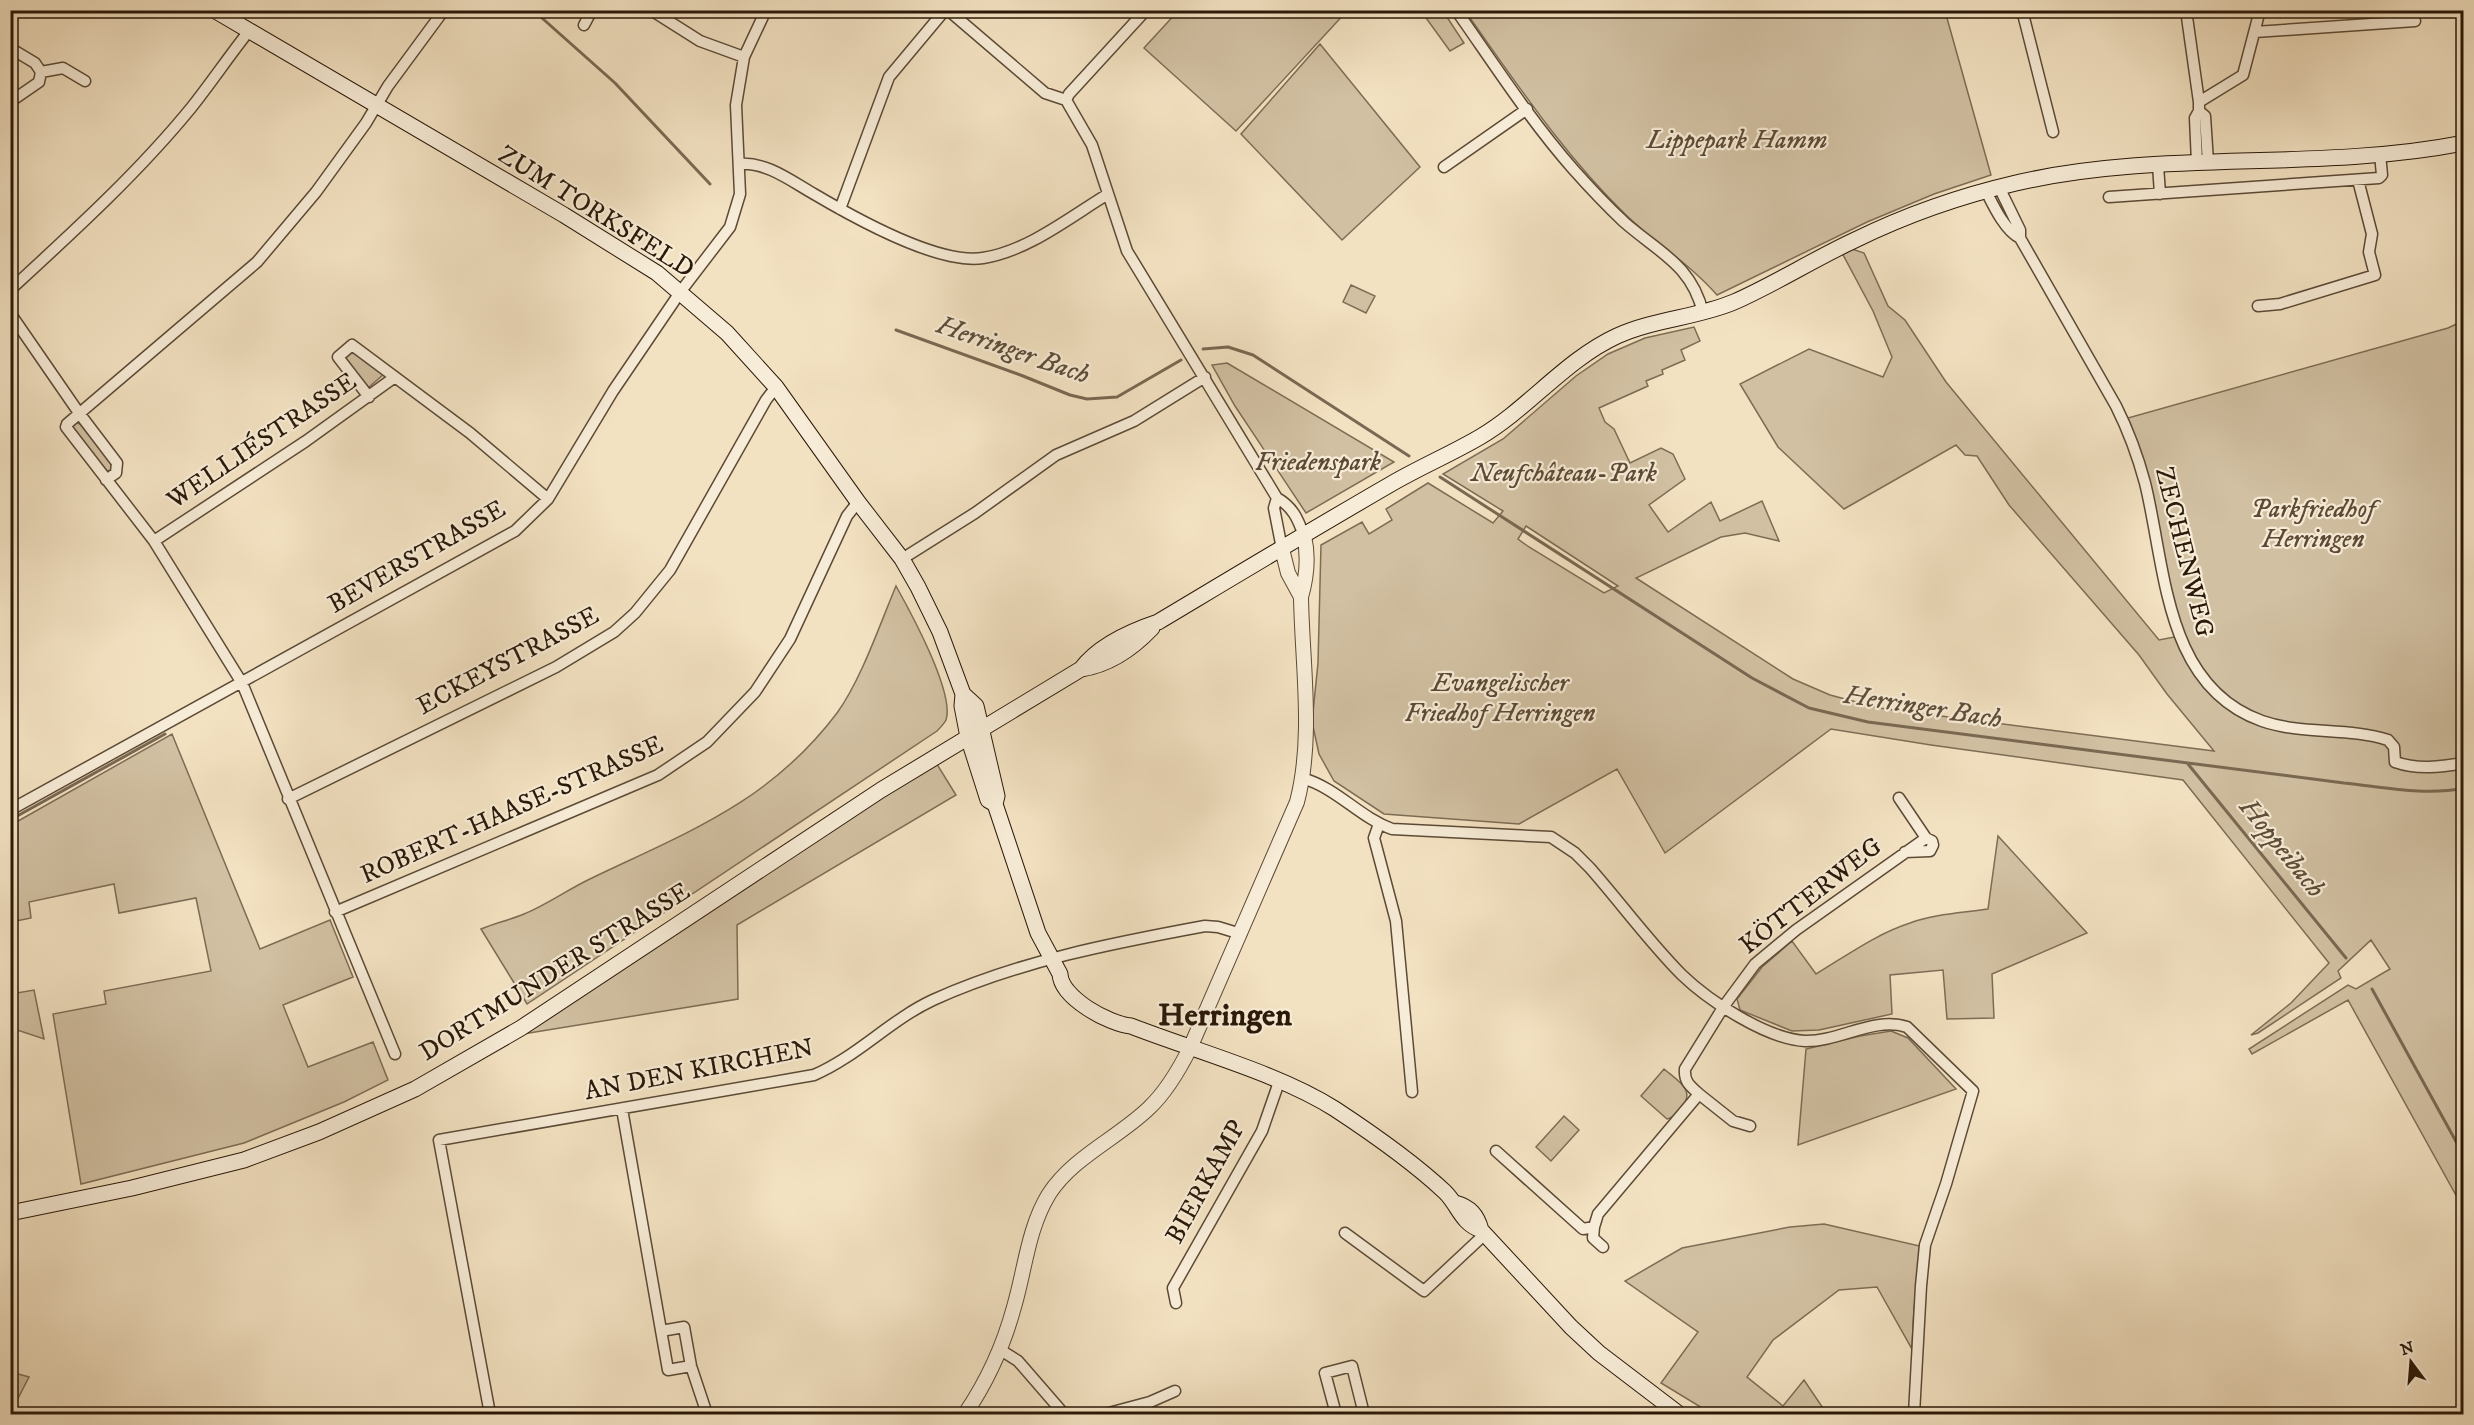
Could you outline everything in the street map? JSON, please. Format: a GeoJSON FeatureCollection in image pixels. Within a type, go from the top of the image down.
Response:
{"type":"FeatureCollection","features":[{"type":"Feature","properties":{"kind":"main road","name":"ZUM TORKSFELD"},"geometry":{"type":"LineString","coordinates":[[214,10],[564,215],[657,273],[681,291],[727,333],[776,387],[858,502],[902,559],[940,632],[963,694],[962,706],[968,737],[988,800],[995,804],[997,796],[987,759],[983,728],[976,706],[963,694]]}},
{"type":"Feature","properties":{"kind":"main road","name":"DORTMUNDER STRASSE"},"geometry":{"type":"LineString","coordinates":[[10,1213],[132,1188],[244,1160],[319,1132],[415,1089],[521,1028],[831,822],[1081,669],[1095,654],[1139,629],[1158,622],[1400,479],[1482,436],[1530,400],[1574,362],[1618,336],[1703,313],[1734,302],[1854,240],[1899,220],[1939,204],[1993,189],[2064,175],[2158,165],[2380,154],[2463,142]]}},
{"type":"Feature","properties":{"kind":"main road"},"geometry":{"type":"LineString","coordinates":[[995,804],[1033,919],[1060,974],[1066,976],[1096,1004],[1131,1026],[1279,1082],[1333,1108],[1367,1131],[1412,1165],[1455,1203],[1467,1206],[1478,1220],[1483,1232],[1571,1327],[1599,1353],[1679,1414]]}},
{"type":"Feature","properties":{"kind":"street"},"geometry":{"type":"LineString","coordinates":[[395,1054],[242,683],[154,542],[68,432],[67,424],[257,262],[316,192],[388,86],[444,10]]}},
{"type":"Feature","properties":{"kind":"street"},"geometry":{"type":"LineString","coordinates":[[584,25],[592,10]]}},
{"type":"Feature","properties":{"kind":"street"},"geometry":{"type":"LineString","coordinates":[[651,10],[700,40],[744,57]]}},
{"type":"Feature","properties":{"kind":"street","name":"BEVERSTRASSE"},"geometry":{"type":"LineString","coordinates":[[10,810],[515,531],[548,499],[613,391],[681,291],[730,227],[740,194],[735,105],[744,57],[766,10]]}},
{"type":"Feature","properties":{"kind":"street"},"geometry":{"type":"LineString","coordinates":[[840,209],[889,76],[946,10],[1045,93],[1066,100],[1092,145],[1127,251],[1277,498],[1294,512],[1304,536],[1308,560],[1305,584],[1300,597],[1305,706],[1302,778],[1289,821],[1191,1048],[1170,1084],[1149,1108],[1067,1172],[1050,1194],[1030,1242],[1015,1306],[999,1349],[965,1414]]}},
{"type":"Feature","properties":{"kind":"street"},"geometry":{"type":"LineString","coordinates":[[1066,100],[1146,10]]}},
{"type":"Feature","properties":{"kind":"street"},"geometry":{"type":"LineString","coordinates":[[1456,10],[1573,169],[1624,222],[1688,276],[1699,294],[1703,313]]}},
{"type":"Feature","properties":{"kind":"street"},"geometry":{"type":"LineString","coordinates":[[2022,10],[2053,132]]}},
{"type":"Feature","properties":{"kind":"street"},"geometry":{"type":"LineString","coordinates":[[2186,10],[2199,106],[2205,116],[2202,162]]}},
{"type":"Feature","properties":{"kind":"street"},"geometry":{"type":"LineString","coordinates":[[2199,106],[2243,75],[2260,10]]}},
{"type":"Feature","properties":{"kind":"street"},"geometry":{"type":"LineString","coordinates":[[2255,32],[2415,21]]}},
{"type":"Feature","properties":{"kind":"street"},"geometry":{"type":"LineString","coordinates":[[10,290],[70,235],[157,146],[190,108],[249,31]]}},
{"type":"Feature","properties":{"kind":"street"},"geometry":{"type":"LineString","coordinates":[[10,48],[35,63],[41,72],[39,82],[10,102]]}},
{"type":"Feature","properties":{"kind":"street"},"geometry":{"type":"LineString","coordinates":[[41,72],[63,68],[85,81]]}},
{"type":"Feature","properties":{"kind":"street"},"geometry":{"type":"LineString","coordinates":[[1444,167],[1527,109]]}},
{"type":"Feature","properties":{"kind":"street"},"geometry":{"type":"LineString","coordinates":[[2109,197],[2379,178],[2382,175],[2380,154]]}},
{"type":"Feature","properties":{"kind":"street"},"geometry":{"type":"LineString","coordinates":[[740,164],[753,163],[768,168],[840,209],[932,252],[954,257],[982,258],[1027,243],[1108,194]]}},
{"type":"Feature","properties":{"kind":"street"},"geometry":{"type":"LineString","coordinates":[[2158,165],[2160,194]]}},
{"type":"Feature","properties":{"kind":"street"},"geometry":{"type":"LineString","coordinates":[[2258,306],[2280,304],[2375,275],[2369,252],[2372,234],[2358,180]]}},
{"type":"Feature","properties":{"kind":"street","name":"ZECHENWEG"},"geometry":{"type":"LineString","coordinates":[[1993,189],[1992,204],[2014,235],[2020,237],[2126,426],[2144,481],[2175,623],[2192,665],[2204,682],[2234,707],[2263,721],[2388,740],[2394,747],[2395,762],[2404,765],[2433,768],[2463,763]]}},
{"type":"Feature","properties":{"kind":"street"},"geometry":{"type":"LineString","coordinates":[[10,313],[117,463],[116,472],[106,480]]}},
{"type":"Feature","properties":{"kind":"street"},"geometry":{"type":"LineString","coordinates":[[369,397],[338,357],[352,345],[471,433],[548,499]]}},
{"type":"Feature","properties":{"kind":"street","name":"WELLIÉSTRASSE"},"geometry":{"type":"LineString","coordinates":[[154,542],[369,397],[395,377]]}},
{"type":"Feature","properties":{"kind":"street"},"geometry":{"type":"LineString","coordinates":[[902,559],[975,513],[1056,455],[1134,421],[1205,377]]}},
{"type":"Feature","properties":{"kind":"street","name":"ECKEYSTRASSE"},"geometry":{"type":"LineString","coordinates":[[288,799],[556,667],[614,632],[635,613],[670,570],[766,399],[776,387]]}},
{"type":"Feature","properties":{"kind":"street"},"geometry":{"type":"LineString","coordinates":[[1277,498],[1274,508],[1282,549],[1288,573],[1300,597]]}},
{"type":"Feature","properties":{"kind":"street","name":"ROBERT-HAASE-STRASSE"},"geometry":{"type":"LineString","coordinates":[[335,912],[658,775],[707,742],[755,692],[790,639],[847,516],[858,502]]}},
{"type":"Feature","properties":{"kind":"street"},"geometry":{"type":"LineString","coordinates":[[1302,778],[1334,791],[1379,824],[1392,829],[1551,837],[1575,853],[1590,868],[1682,975],[1746,1020],[1770,1032],[1807,1041],[1866,1028],[1898,1024],[1907,1027],[1973,1091],[1946,1184],[1925,1245],[1914,1414]]}},
{"type":"Feature","properties":{"kind":"street","name":"KÖTTERWEG"},"geometry":{"type":"LineString","coordinates":[[1699,1094],[1688,1085],[1684,1077],[1685,1069],[1724,1006],[1755,964],[1767,952],[1856,886],[1926,838],[1899,798]]}},
{"type":"Feature","properties":{"kind":"street"},"geometry":{"type":"LineString","coordinates":[[1379,824],[1374,838],[1396,921],[1412,1092]]}},
{"type":"Feature","properties":{"kind":"street","name":"AN DEN KIRCHEN"},"geometry":{"type":"LineString","coordinates":[[490,1414],[439,1140],[814,1075],[843,1061],[932,1000],[1050,957],[1205,926],[1218,927],[1240,934]]}},
{"type":"Feature","properties":{"kind":"street","name":"BIERKAMP"},"geometry":{"type":"LineString","coordinates":[[1176,1303],[1173,1288],[1262,1131],[1279,1082]]}},
{"type":"Feature","properties":{"kind":"street"},"geometry":{"type":"LineString","coordinates":[[1603,1247],[1593,1238],[1598,1214],[1699,1094],[1733,1121],[1750,1126]]}},
{"type":"Feature","properties":{"kind":"street"},"geometry":{"type":"LineString","coordinates":[[622,1109],[669,1370],[691,1366]]}},
{"type":"Feature","properties":{"kind":"street"},"geometry":{"type":"LineString","coordinates":[[1496,1151],[1583,1229],[1594,1227]]}},
{"type":"Feature","properties":{"kind":"street"},"geometry":{"type":"LineString","coordinates":[[1345,1233],[1424,1291],[1483,1232]]}},
{"type":"Feature","properties":{"kind":"street"},"geometry":{"type":"LineString","coordinates":[[661,1331],[684,1327],[691,1366],[706,1414]]}},
{"type":"Feature","properties":{"kind":"street"},"geometry":{"type":"LineString","coordinates":[[999,1349],[1018,1360],[1064,1414]]}},
{"type":"Feature","properties":{"kind":"street"},"geometry":{"type":"LineString","coordinates":[[1336,1414],[1325,1373],[1352,1366],[1364,1414]]}},
{"type":"Feature","properties":{"kind":"street"},"geometry":{"type":"LineString","coordinates":[[1105,1414],[1150,1402],[1175,1391]]}},
{"type":"Feature","properties":{"kind":"green space"},"geometry":{"type":"Polygon","coordinates":[[[1178,11],[1347,11],[1236,131],[1144,48],[1178,11]]]}},
{"type":"Feature","properties":{"kind":"green space"},"geometry":{"type":"Polygon","coordinates":[[[1421,11],[1443,11],[1464,43],[1450,51],[1421,11]]]}},
{"type":"Feature","properties":{"kind":"green space","name":"Lippepark Hamm"},"geometry":{"type":"Polygon","coordinates":[[[1465,11],[1945,11],[1991,175],[1934,194],[1867,222],[1717,295],[1602,191],[1540,116],[1465,11]]]}},
{"type":"Feature","properties":{"kind":"green space"},"geometry":{"type":"Polygon","coordinates":[[[1320,44],[1420,167],[1342,240],[1241,134],[1320,44]]]}},
{"type":"Feature","properties":{"kind":"green space"},"geometry":{"type":"Polygon","coordinates":[[[1849,248],[1864,253],[1888,306],[1905,320],[1946,382],[2159,640],[2174,637],[2198,665],[2181,627],[2128,418],[2448,328],[2463,321],[2463,1208],[2348,1000],[2252,1054],[2249,1049],[2348,985],[2356,989],[2390,969],[2371,940],[2338,971],[2341,978],[2258,1033],[2251,1035],[2291,1003],[2329,963],[2183,780],[1831,729],[1665,853],[1617,769],[1519,824],[1384,814],[1334,781],[1319,754],[1312,722],[1318,663],[1321,545],[1362,522],[1369,534],[1392,520],[1386,509],[1428,483],[1493,523],[1503,511],[1443,474],[1503,439],[1576,376],[1608,354],[1645,338],[1694,327],[1700,341],[1681,350],[1685,360],[1662,370],[1663,374],[1646,381],[1648,386],[1599,408],[1605,422],[1614,429],[1630,463],[1661,448],[1673,454],[1685,479],[1649,505],[1668,532],[1711,502],[1720,521],[1762,501],[1779,541],[1745,533],[1721,537],[1636,578],[1793,679],[1830,695],[1879,708],[2214,751],[2167,694],[2139,655],[2009,505],[1977,456],[1965,455],[1956,445],[1844,509],[1778,447],[1740,384],[1809,349],[1883,377],[1892,357],[1873,311],[1841,251],[1849,248]],[[1526,526],[1518,539],[1604,593],[1618,586],[1526,526]]]}},
{"type":"Feature","properties":{"kind":"green space"},"geometry":{"type":"Polygon","coordinates":[[[1351,285],[1375,296],[1366,313],[1343,302],[1351,285]]]}},
{"type":"Feature","properties":{"kind":"green space"},"geometry":{"type":"Polygon","coordinates":[[[354,351],[384,374],[369,387],[345,358],[354,351]]]}},
{"type":"Feature","properties":{"kind":"green space","name":"Friedenspark"},"geometry":{"type":"Polygon","coordinates":[[[1227,363],[1394,462],[1306,513],[1235,406],[1212,365],[1227,363]]]}},
{"type":"Feature","properties":{"kind":"green space"},"geometry":{"type":"Polygon","coordinates":[[[75,422],[80,424],[113,464],[111,470],[107,471],[72,430],[75,422]]]}},
{"type":"Feature","properties":{"kind":"green space"},"geometry":{"type":"Polygon","coordinates":[[[896,586],[938,672],[947,708],[946,720],[942,726],[527,1004],[481,929],[532,911],[584,882],[694,829],[725,812],[784,770],[811,744],[846,700],[870,651],[896,586]]]}},
{"type":"Feature","properties":{"kind":"green space"},"geometry":{"type":"Polygon","coordinates":[[[172,734],[260,949],[330,920],[353,977],[283,1005],[308,1067],[373,1042],[388,1080],[344,1102],[244,1143],[81,1184],[53,1014],[106,1004],[104,991],[211,971],[196,898],[119,913],[114,884],[29,902],[31,918],[11,922],[11,825],[172,734]]]}},
{"type":"Feature","properties":{"kind":"green space"},"geometry":{"type":"Polygon","coordinates":[[[935,761],[956,795],[737,925],[738,999],[523,1034],[935,761]]]}},
{"type":"Feature","properties":{"kind":"green space"},"geometry":{"type":"Polygon","coordinates":[[[1998,836],[2087,933],[1992,974],[1994,1018],[1947,1019],[1943,970],[1890,975],[1892,1014],[1819,1030],[1792,1031],[1740,1010],[1737,999],[1762,967],[1792,941],[1816,974],[1897,928],[1919,920],[1988,909],[1998,836]]]}},
{"type":"Feature","properties":{"kind":"green space"},"geometry":{"type":"Polygon","coordinates":[[[11,954],[17,993],[34,990],[44,1039],[11,1028],[11,954]]]}},
{"type":"Feature","properties":{"kind":"green space"},"geometry":{"type":"Polygon","coordinates":[[[1891,1031],[1908,1038],[1956,1089],[1798,1145],[1806,1049],[1891,1031]]]}},
{"type":"Feature","properties":{"kind":"green space"},"geometry":{"type":"Polygon","coordinates":[[[1664,1069],[1679,1081],[1687,1095],[1682,1107],[1674,1116],[1667,1119],[1641,1096],[1664,1069]]]}},
{"type":"Feature","properties":{"kind":"green space"},"geometry":{"type":"Polygon","coordinates":[[[1564,1116],[1579,1130],[1551,1161],[1536,1147],[1564,1116]]]}},
{"type":"Feature","properties":{"kind":"green space"},"geometry":{"type":"Polygon","coordinates":[[[1824,1224],[1924,1247],[1914,1308],[1912,1349],[1877,1287],[1839,1290],[1773,1340],[1747,1377],[1783,1406],[1804,1380],[1827,1414],[1712,1414],[1661,1383],[1698,1332],[1625,1281],[1682,1248],[1790,1227],[1824,1224]]]}},
{"type":"Feature","properties":{"kind":"green space"},"geometry":{"type":"Polygon","coordinates":[[[10,1372],[29,1377],[11,1412],[10,1372]]]}},
{"type":"Feature","properties":{"kind":"waterway","name":"Herringer Bach"},"geometry":{"type":"LineString","coordinates":[[533,10],[615,83],[710,184]]}},
{"type":"Feature","properties":{"kind":"waterway","name":"Herringer Bach"},"geometry":{"type":"LineString","coordinates":[[896,330],[1070,395],[1087,399],[1117,397],[1181,360]]}},
{"type":"Feature","properties":{"kind":"waterway","name":"Herringer Bach"},"geometry":{"type":"LineString","coordinates":[[1203,349],[1228,347],[1253,355],[1409,456]]}},
{"type":"Feature","properties":{"kind":"waterway","name":"Herringer Bach"},"geometry":{"type":"LineString","coordinates":[[1440,477],[1752,678],[1809,708],[1868,722],[2344,783],[2419,791],[2464,788]]}},
{"type":"Feature","properties":{"kind":"waterway"},"geometry":{"type":"LineString","coordinates":[[10,820],[165,734]]}},
{"type":"Feature","properties":{"kind":"waterway","name":"Hoppeibach"},"geometry":{"type":"LineString","coordinates":[[2188,764],[2346,958]]}},
{"type":"Feature","properties":{"kind":"waterway","name":"Hoppeibach"},"geometry":{"type":"LineString","coordinates":[[2372,989],[2464,1156]]}},
{"type":"Feature","properties":{"kind":"district","name":"Herringen"},"geometry":{"type":"Point","coordinates":[1225,1016]}},
{"type":"Feature","properties":{"kind":"park label","name":"Neufchâteau-Park"},"geometry":{"type":"Point","coordinates":[1564,473]}},
{"type":"Feature","properties":{"kind":"park label","name":"Parkfriedhof Herringen"},"geometry":{"type":"Point","coordinates":[2313,524]}},
{"type":"Feature","properties":{"kind":"park label","name":"Evangelischer Friedhof Herringen"},"geometry":{"type":"Point","coordinates":[1500,698]}}]}
